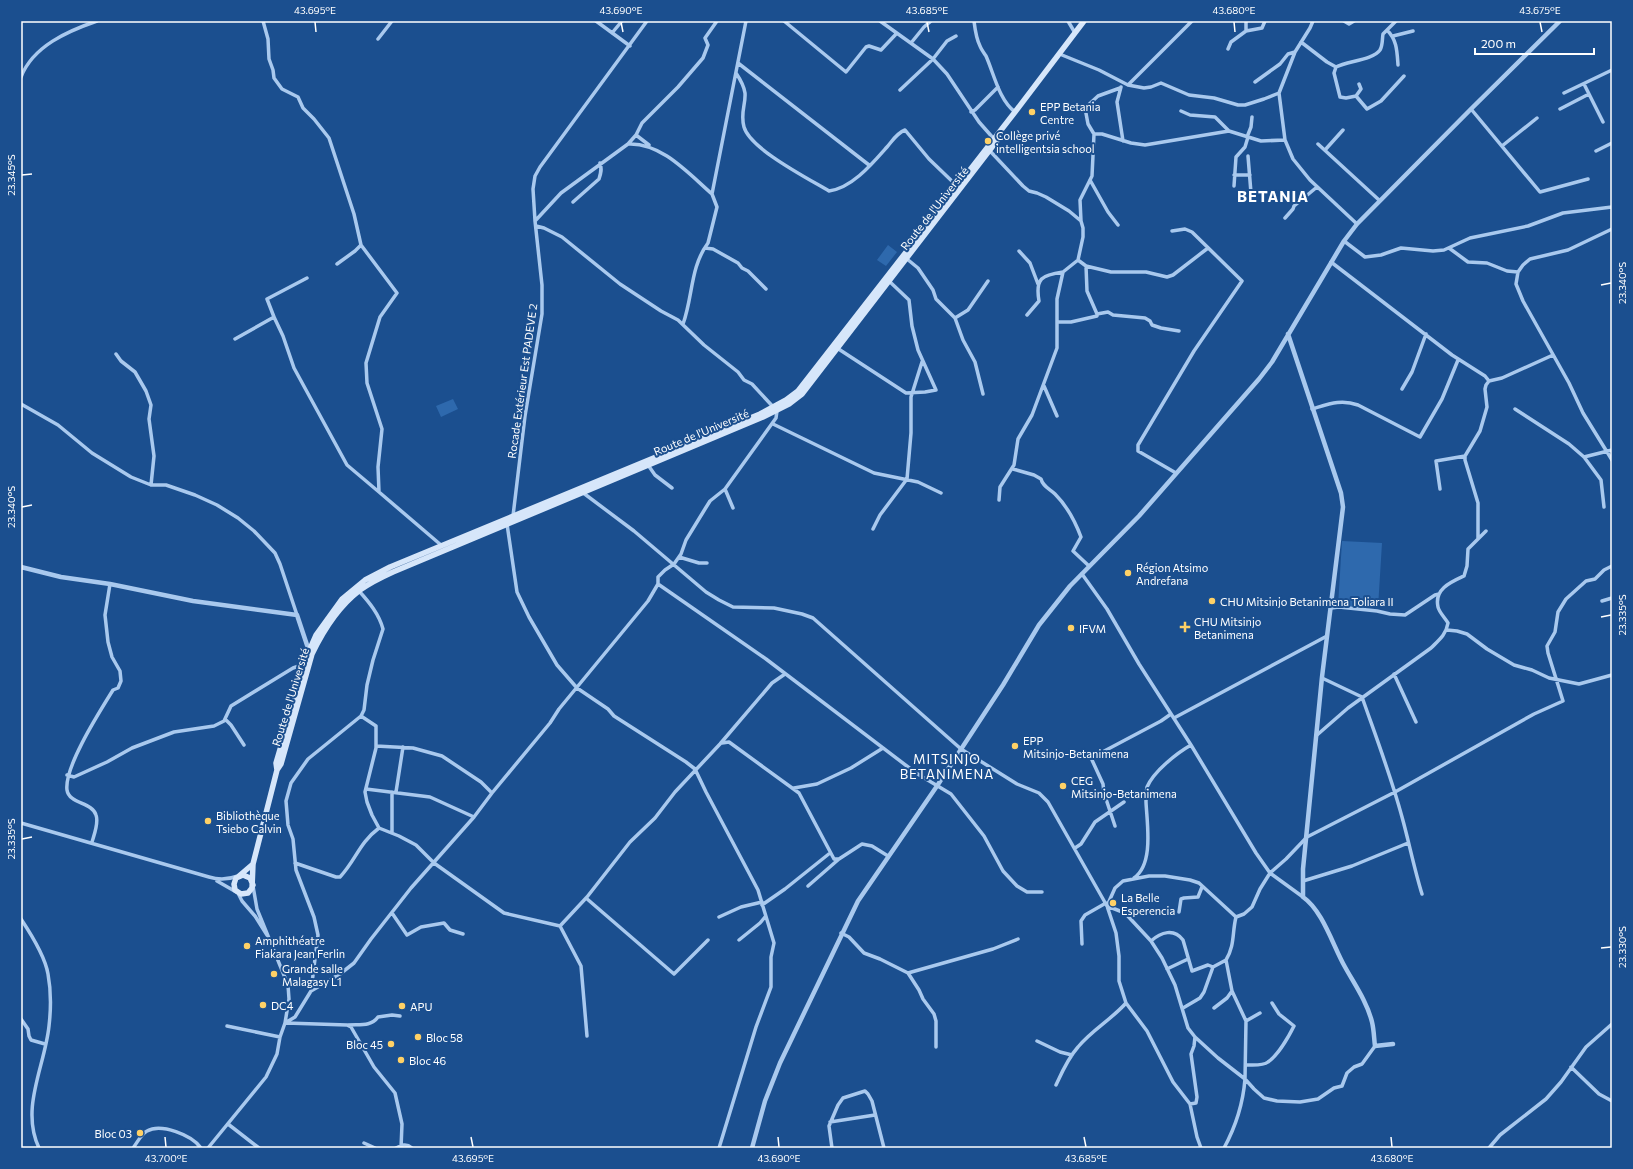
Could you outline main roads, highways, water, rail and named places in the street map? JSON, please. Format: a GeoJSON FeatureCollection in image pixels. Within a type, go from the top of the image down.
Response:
{"type":"FeatureCollection","features":[{"type":"Feature","properties":{"kind":"main road","name":"Route de l'Université"},"geometry":{"type":"LineString","coordinates":[[776,409],[798,391],[1016,112],[1084,21]]}},
{"type":"Feature","properties":{"kind":"main road","name":"Route de l'Université"},"geometry":{"type":"LineString","coordinates":[[277,770],[276,762],[309,651],[316,635],[326,619],[342,599],[356,587],[390,567],[776,409],[802,394],[990,151],[1088,21]]}},
{"type":"Feature","properties":{"kind":"main road","name":"Route de l'Université"},"geometry":{"type":"LineString","coordinates":[[253,884],[253,864],[277,770],[281,764],[312,654],[320,638],[331,622],[358,591],[393,572],[648,465],[739,424]]}},
{"type":"Feature","properties":{"kind":"main road"},"geometry":{"type":"LineString","coordinates":[[239,876],[243,875],[250,878],[253,884],[248,893],[238,893],[234,884],[239,876],[253,864]]}},
{"type":"Feature","properties":{"kind":"place","name":"EPP Betania Centre"},"geometry":{"type":"Point","coordinates":[1032,112]}},
{"type":"Feature","properties":{"kind":"place","name":"Collège privé intelligentsia school"},"geometry":{"type":"Point","coordinates":[988,141]}},
{"type":"Feature","properties":{"kind":"place","name":"Région Atsimo Andrefana"},"geometry":{"type":"Point","coordinates":[1128,573]}},
{"type":"Feature","properties":{"kind":"place","name":"CHU Mitsinjo Betanimena Toliara II"},"geometry":{"type":"Point","coordinates":[1212,601]}},
{"type":"Feature","properties":{"kind":"place","name":"CHU Mitsinjo Betanimena"},"geometry":{"type":"Point","coordinates":[1185,627]}},
{"type":"Feature","properties":{"kind":"place","name":"IFVM"},"geometry":{"type":"Point","coordinates":[1071,628]}},
{"type":"Feature","properties":{"kind":"place","name":"EPP Mitsinjo-Betanimena"},"geometry":{"type":"Point","coordinates":[1015,746]}},
{"type":"Feature","properties":{"kind":"place","name":"CEG Mitsinjo-Betanimena"},"geometry":{"type":"Point","coordinates":[1063,786]}},
{"type":"Feature","properties":{"kind":"place","name":"Bibliothèque Tsiebo Calvin"},"geometry":{"type":"Point","coordinates":[208,821]}},
{"type":"Feature","properties":{"kind":"place","name":"La Belle Esperencia"},"geometry":{"type":"Point","coordinates":[1113,903]}},
{"type":"Feature","properties":{"kind":"place","name":"Amphithéatre Fiakara Jean Ferlin"},"geometry":{"type":"Point","coordinates":[247,946]}},
{"type":"Feature","properties":{"kind":"place","name":"Grande salle Malagasy L1"},"geometry":{"type":"Point","coordinates":[274,974]}},
{"type":"Feature","properties":{"kind":"place","name":"DC4"},"geometry":{"type":"Point","coordinates":[263,1005]}},
{"type":"Feature","properties":{"kind":"place","name":"APU"},"geometry":{"type":"Point","coordinates":[402,1006]}},
{"type":"Feature","properties":{"kind":"place","name":"Bloc 58"},"geometry":{"type":"Point","coordinates":[418,1037]}},
{"type":"Feature","properties":{"kind":"place","name":"Bloc 45"},"geometry":{"type":"Point","coordinates":[391,1044]}},
{"type":"Feature","properties":{"kind":"place","name":"Bloc 46"},"geometry":{"type":"Point","coordinates":[401,1060]}},
{"type":"Feature","properties":{"kind":"place","name":"Bloc 03"},"geometry":{"type":"Point","coordinates":[140,1133]}},
{"type":"Feature","properties":{"kind":"district","name":"BETANIA"},"geometry":{"type":"Point","coordinates":[1273,196]}},
{"type":"Feature","properties":{"kind":"district","name":"MITSINJO BETANIMENA"},"geometry":{"type":"Point","coordinates":[947,766]}}]}
